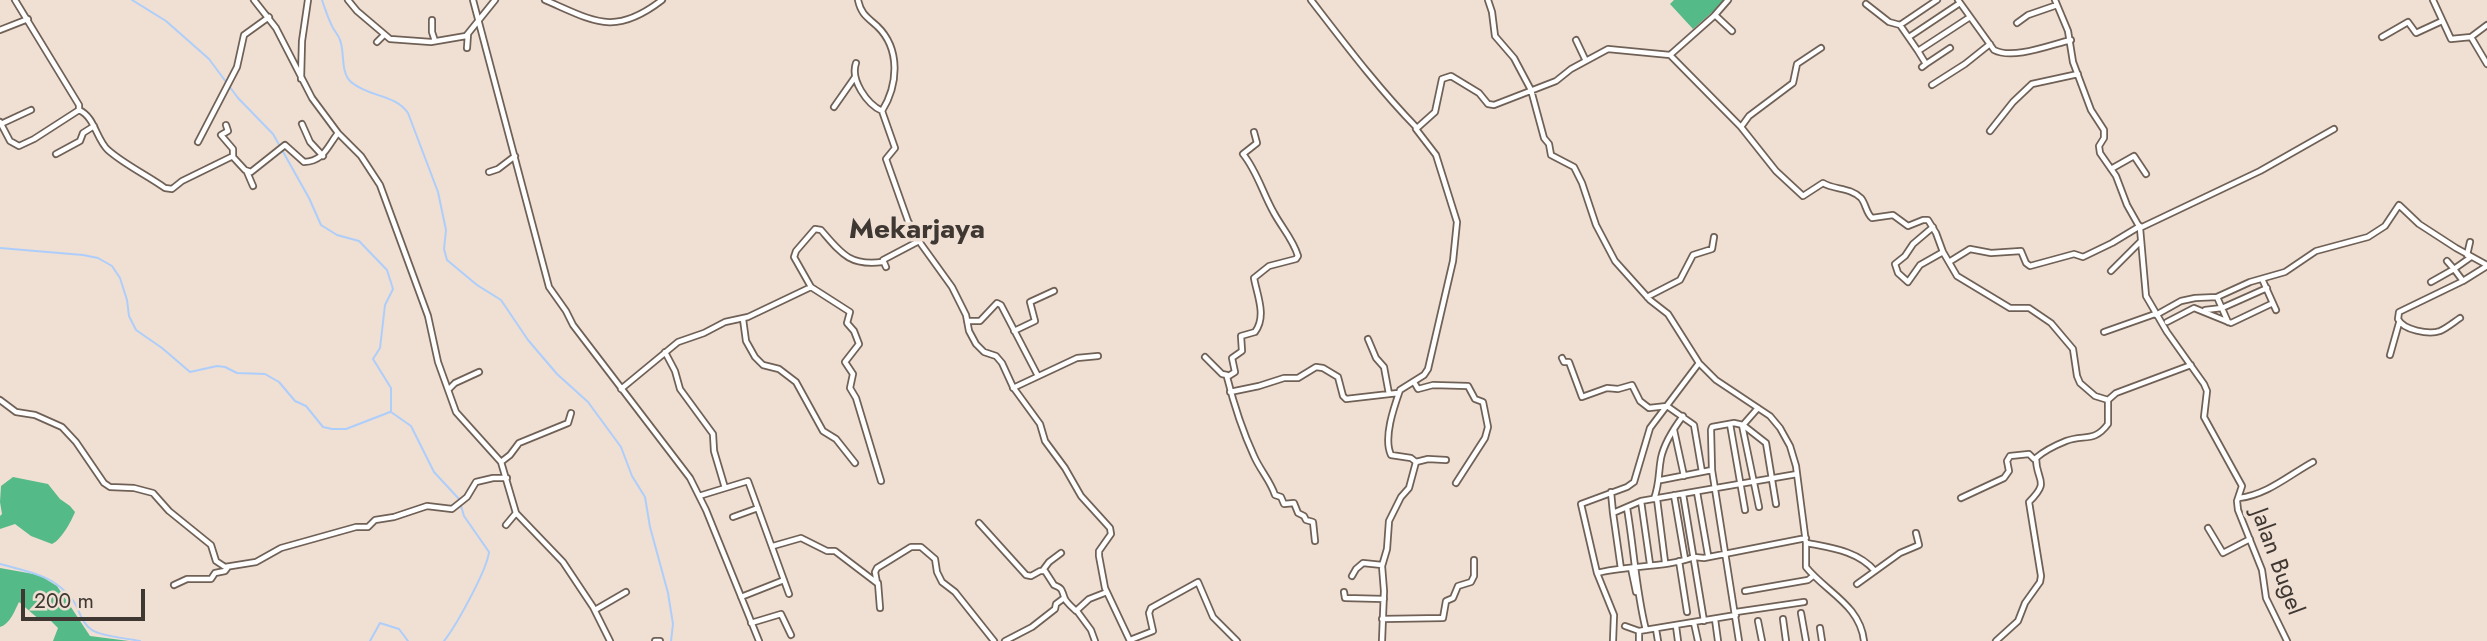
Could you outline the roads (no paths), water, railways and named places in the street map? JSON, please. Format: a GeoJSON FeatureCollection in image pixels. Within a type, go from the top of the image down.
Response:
{"type":"FeatureCollection","features":[{"type":"Feature","properties":{"kind":"street"},"geometry":{"type":"LineString","coordinates":[[15,0],[79,105],[79,110]]}},
{"type":"Feature","properties":{"kind":"street"},"geometry":{"type":"LineString","coordinates":[[254,0],[269,17],[301,79],[338,133],[361,156],[385,196],[428,316],[439,362],[459,417],[501,462],[516,513],[557,555],[595,610],[610,641]]}},
{"type":"Feature","properties":{"kind":"street"},"geometry":{"type":"LineString","coordinates":[[301,79],[302,41],[308,0]]}},
{"type":"Feature","properties":{"kind":"street"},"geometry":{"type":"LineString","coordinates":[[348,0],[384,35],[398,41],[435,41],[463,37],[495,0]]}},
{"type":"Feature","properties":{"kind":"street"},"geometry":{"type":"LineString","coordinates":[[473,0],[549,287],[572,325],[672,453],[699,496],[759,641]]}},
{"type":"Feature","properties":{"kind":"street"},"geometry":{"type":"LineString","coordinates":[[545,0],[589,18],[613,24],[636,16],[662,0]]}},
{"type":"Feature","properties":{"kind":"street"},"geometry":{"type":"LineString","coordinates":[[858,0],[863,15],[884,35],[892,51],[893,87],[890,100],[882,111]]}},
{"type":"Feature","properties":{"kind":"street"},"geometry":{"type":"LineString","coordinates":[[1311,0],[1350,52],[1417,128],[1436,155],[1457,222],[1453,261],[1427,372],[1398,393],[1389,430],[1388,452],[1391,455],[1414,459],[1416,462]]}},
{"type":"Feature","properties":{"kind":"street"},"geometry":{"type":"LineString","coordinates":[[1488,0],[1495,36],[1514,58],[1531,90],[1544,138],[1549,144],[1550,155],[1574,167],[1597,225],[1615,261],[1647,297],[1668,314],[1699,363],[1716,380],[1770,415],[1780,428],[1792,452],[1797,474],[1806,540],[1805,567],[1846,604],[1861,628],[1864,641]]}},
{"type":"Feature","properties":{"kind":"street"},"geometry":{"type":"LineString","coordinates":[[1670,55],[1728,0]]}},
{"type":"Feature","properties":{"kind":"street"},"geometry":{"type":"LineString","coordinates":[[1900,25],[1937,0]]}},
{"type":"Feature","properties":{"kind":"street"},"geometry":{"type":"LineString","coordinates":[[2433,0],[2451,39],[2471,37],[2487,24]]}},
{"type":"Feature","properties":{"kind":"street"},"geometry":{"type":"LineString","coordinates":[[1909,37],[1959,2],[1994,50],[2001,54],[2015,54],[2071,40]]}},
{"type":"Feature","properties":{"kind":"street"},"geometry":{"type":"LineString","coordinates":[[2017,23],[2056,2]]}},
{"type":"Feature","properties":{"kind":"street","name":"Jalan Bugel"},"geometry":{"type":"LineString","coordinates":[[2056,2],[2071,40],[2072,57],[2091,110],[2104,130],[2099,149],[2140,227],[2145,292],[2156,315],[2206,388],[2203,411],[2206,421],[2242,486],[2238,510],[2262,570],[2266,598],[2287,641]]}},
{"type":"Feature","properties":{"kind":"street"},"geometry":{"type":"LineString","coordinates":[[1866,4],[1889,22],[1900,25],[1924,65],[1950,48]]}},
{"type":"Feature","properties":{"kind":"street"},"geometry":{"type":"LineString","coordinates":[[1715,15],[1732,31]]}},
{"type":"Feature","properties":{"kind":"street"},"geometry":{"type":"LineString","coordinates":[[198,142],[237,66],[244,35],[269,17]]}},
{"type":"Feature","properties":{"kind":"street"},"geometry":{"type":"LineString","coordinates":[[1918,51],[1970,17]]}},
{"type":"Feature","properties":{"kind":"street"},"geometry":{"type":"LineString","coordinates":[[0,30],[28,19]]}},
{"type":"Feature","properties":{"kind":"street"},"geometry":{"type":"LineString","coordinates":[[432,20],[435,41]]}},
{"type":"Feature","properties":{"kind":"street"},"geometry":{"type":"LineString","coordinates":[[2382,37],[2407,22],[2416,33],[2442,21]]}},
{"type":"Feature","properties":{"kind":"street"},"geometry":{"type":"LineString","coordinates":[[467,48],[468,34]]}},
{"type":"Feature","properties":{"kind":"street"},"geometry":{"type":"LineString","coordinates":[[377,42],[384,35]]}},
{"type":"Feature","properties":{"kind":"street"},"geometry":{"type":"LineString","coordinates":[[2471,37],[2487,64]]}},
{"type":"Feature","properties":{"kind":"street"},"geometry":{"type":"LineString","coordinates":[[1576,40],[1586,61]]}},
{"type":"Feature","properties":{"kind":"street"},"geometry":{"type":"LineString","coordinates":[[1932,85],[1990,44]]}},
{"type":"Feature","properties":{"kind":"street"},"geometry":{"type":"LineString","coordinates":[[1741,127],[1749,117],[1793,83],[1799,63],[1821,48]]}},
{"type":"Feature","properties":{"kind":"street"},"geometry":{"type":"LineString","coordinates":[[1417,128],[1435,112],[1442,79],[1449,76],[1479,93],[1491,105],[1556,81],[1568,71],[1612,49],[1670,55],[1741,127],[1776,171],[1803,196],[1824,183],[1829,187],[1842,188],[1858,195],[1872,218],[1893,215],[1908,226],[1926,220],[1933,227],[1957,276],[2010,308],[2029,308],[2051,323],[2073,349],[2080,383],[2095,397],[2108,400],[2132,386],[2191,365]]}},
{"type":"Feature","properties":{"kind":"street"},"geometry":{"type":"LineString","coordinates":[[856,63],[856,76],[869,102],[882,111],[895,148],[886,159],[908,221],[951,287],[976,344],[984,352],[999,358],[1013,388],[1037,420],[1042,437],[1065,468],[1075,487],[1110,528],[1111,534],[1098,554],[1107,592],[1130,641],[1153,631],[1149,613],[1152,608],[1198,582],[1213,617],[1237,641]]}},
{"type":"Feature","properties":{"kind":"street"},"geometry":{"type":"LineString","coordinates":[[1990,131],[2013,102],[2032,84],[2078,74]]}},
{"type":"Feature","properties":{"kind":"street"},"geometry":{"type":"LineString","coordinates":[[834,107],[856,76]]}},
{"type":"Feature","properties":{"kind":"street"},"geometry":{"type":"LineString","coordinates":[[31,110],[1,123],[10,141],[19,146],[79,110]]}},
{"type":"Feature","properties":{"kind":"street"},"geometry":{"type":"LineString","coordinates":[[79,110],[94,126],[108,150],[169,190],[204,169],[233,157]]}},
{"type":"Feature","properties":{"kind":"street"},"geometry":{"type":"LineString","coordinates":[[302,124],[310,142],[323,156]]}},
{"type":"Feature","properties":{"kind":"street"},"geometry":{"type":"LineString","coordinates":[[226,125],[228,131],[221,135],[233,149],[233,157],[247,172],[253,186]]}},
{"type":"Feature","properties":{"kind":"street"},"geometry":{"type":"LineString","coordinates":[[56,154],[80,141],[83,133],[94,126]]}},
{"type":"Feature","properties":{"kind":"street"},"geometry":{"type":"LineString","coordinates":[[1949,262],[1970,248],[1991,253],[2021,251],[2026,263],[2030,265],[2074,254],[2083,257],[2260,171],[2334,128]]}},
{"type":"Feature","properties":{"kind":"street"},"geometry":{"type":"LineString","coordinates":[[1205,357],[1222,374],[1236,372],[1232,358],[1242,351],[1241,336],[1255,332],[1259,327],[1260,302],[1254,278],[1269,267],[1298,256],[1243,154],[1257,144],[1254,132]]}},
{"type":"Feature","properties":{"kind":"street"},"geometry":{"type":"LineString","coordinates":[[247,172],[254,171],[285,145],[304,162],[316,160],[323,156],[338,133]]}},
{"type":"Feature","properties":{"kind":"street"},"geometry":{"type":"LineString","coordinates":[[489,172],[497,170],[515,156]]}},
{"type":"Feature","properties":{"kind":"street"},"geometry":{"type":"LineString","coordinates":[[2111,169],[2134,156],[2146,174]]}},
{"type":"Feature","properties":{"kind":"street"},"geometry":{"type":"LineString","coordinates":[[2104,331],[2156,315],[2187,299],[2217,297],[2250,282],[2285,272],[2316,251],[2373,234],[2385,226],[2399,205],[2419,224],[2487,266],[2463,281],[2399,312],[2390,355]]}},
{"type":"Feature","properties":{"kind":"street"},"geometry":{"type":"LineString","coordinates":[[1933,227],[1895,264],[1896,269],[1908,282],[1920,265],[1943,252]]}},
{"type":"Feature","properties":{"kind":"street"},"geometry":{"type":"LineString","coordinates":[[881,481],[856,398],[850,388],[853,374],[845,362],[859,345],[855,331],[847,323],[850,312],[811,287],[794,257],[815,229],[821,230],[847,258],[860,262],[882,262],[919,241]]}},
{"type":"Feature","properties":{"kind":"street"},"geometry":{"type":"LineString","coordinates":[[1647,297],[1680,280],[1693,255],[1712,249],[1714,237]]}},
{"type":"Feature","properties":{"kind":"street"},"geometry":{"type":"LineString","coordinates":[[2111,271],[2142,240]]}},
{"type":"Feature","properties":{"kind":"street"},"geometry":{"type":"LineString","coordinates":[[2431,282],[2454,269],[2469,256],[2469,242]]}},
{"type":"Feature","properties":{"kind":"street"},"geometry":{"type":"LineString","coordinates":[[2446,261],[2463,281]]}},
{"type":"Feature","properties":{"kind":"street"},"geometry":{"type":"LineString","coordinates":[[882,262],[886,267]]}},
{"type":"Feature","properties":{"kind":"street"},"geometry":{"type":"LineString","coordinates":[[2263,281],[2276,310]]}},
{"type":"Feature","properties":{"kind":"street"},"geometry":{"type":"LineString","coordinates":[[621,389],[682,340],[725,321],[743,319],[811,287]]}},
{"type":"Feature","properties":{"kind":"street"},"geometry":{"type":"LineString","coordinates":[[2203,311],[2222,308],[2267,288]]}},
{"type":"Feature","properties":{"kind":"street"},"geometry":{"type":"LineString","coordinates":[[1014,331],[1035,321],[1030,302],[1054,291]]}},
{"type":"Feature","properties":{"kind":"street"},"geometry":{"type":"LineString","coordinates":[[2217,297],[2229,323]]}},
{"type":"Feature","properties":{"kind":"street"},"geometry":{"type":"LineString","coordinates":[[967,321],[980,321],[997,303],[1003,309],[1038,376]]}},
{"type":"Feature","properties":{"kind":"street"},"geometry":{"type":"LineString","coordinates":[[2167,322],[2194,308],[2229,323],[2273,303]]}},
{"type":"Feature","properties":{"kind":"street"},"geometry":{"type":"LineString","coordinates":[[2399,322],[2410,329],[2437,332],[2460,318]]}},
{"type":"Feature","properties":{"kind":"street"},"geometry":{"type":"LineString","coordinates":[[743,319],[746,341],[755,357],[763,365],[779,369],[796,382],[823,431],[836,439],[855,463]]}},
{"type":"Feature","properties":{"kind":"street"},"geometry":{"type":"LineString","coordinates":[[1368,339],[1376,358],[1384,367],[1390,394]]}},
{"type":"Feature","properties":{"kind":"street"},"geometry":{"type":"LineString","coordinates":[[665,352],[675,371],[680,389],[713,434],[714,451],[725,488]]}},
{"type":"Feature","properties":{"kind":"street"},"geometry":{"type":"LineString","coordinates":[[1013,388],[1077,358],[1098,356]]}},
{"type":"Feature","properties":{"kind":"street"},"geometry":{"type":"LineString","coordinates":[[1562,358],[1564,362],[1570,362],[1581,397],[1609,388],[1632,386],[1640,401],[1648,408],[1667,406],[1683,416],[1694,425],[1702,472]]}},
{"type":"Feature","properties":{"kind":"street"},"geometry":{"type":"LineString","coordinates":[[1613,641],[1612,608],[1597,573],[1580,507],[1584,501],[1627,487],[1637,478],[1650,428],[1699,363]]}},
{"type":"Feature","properties":{"kind":"street"},"geometry":{"type":"LineString","coordinates":[[1230,392],[1284,378],[1297,378],[1312,368],[1320,367],[1338,377],[1346,399],[1398,393]]}},
{"type":"Feature","properties":{"kind":"street"},"geometry":{"type":"LineString","coordinates":[[449,389],[455,383],[479,372]]}},
{"type":"Feature","properties":{"kind":"street"},"geometry":{"type":"LineString","coordinates":[[1228,375],[1230,392],[1242,429],[1258,464],[1271,483],[1275,495],[1281,497],[1284,504],[1294,503],[1298,513],[1313,522],[1315,541]]}},
{"type":"Feature","properties":{"kind":"street"},"geometry":{"type":"LineString","coordinates":[[1414,382],[1418,389],[1433,385],[1468,386],[1475,399],[1483,402],[1488,427],[1485,438],[1456,483]]}},
{"type":"Feature","properties":{"kind":"street"},"geometry":{"type":"LineString","coordinates":[[0,400],[16,412],[35,415],[62,427],[76,442],[104,484],[153,494],[169,511],[211,544],[216,561],[228,567],[256,562],[292,545],[356,527],[368,527],[375,520],[428,506],[452,509],[476,482],[507,478]]}},
{"type":"Feature","properties":{"kind":"street"},"geometry":{"type":"LineString","coordinates":[[2035,459],[2067,441],[2093,437],[2102,432],[2108,424],[2108,400]]}},
{"type":"Feature","properties":{"kind":"street"},"geometry":{"type":"LineString","coordinates":[[1743,425],[1758,408]]}},
{"type":"Feature","properties":{"kind":"street"},"geometry":{"type":"LineString","coordinates":[[501,462],[519,443],[568,423],[570,414]]}},
{"type":"Feature","properties":{"kind":"street"},"geometry":{"type":"LineString","coordinates":[[1665,562],[1656,499],[1661,480],[1661,457],[1683,416]]}},
{"type":"Feature","properties":{"kind":"street"},"geometry":{"type":"LineString","coordinates":[[1730,424],[1745,510]]}},
{"type":"Feature","properties":{"kind":"street"},"geometry":{"type":"LineString","coordinates":[[1740,641],[1712,470],[1711,428],[1730,424],[1743,425],[1766,443],[1776,503]]}},
{"type":"Feature","properties":{"kind":"street"},"geometry":{"type":"LineString","coordinates":[[1743,425],[1759,507]]}},
{"type":"Feature","properties":{"kind":"street"},"geometry":{"type":"LineString","coordinates":[[1674,429],[1684,477]]}},
{"type":"Feature","properties":{"kind":"street"},"geometry":{"type":"LineString","coordinates":[[1961,498],[2004,478],[2009,471],[2007,461],[2010,456],[2029,454],[2035,459],[2041,489],[2029,502],[2040,582],[2025,603],[2018,621],[1996,641]]}},
{"type":"Feature","properties":{"kind":"street"},"geometry":{"type":"LineString","coordinates":[[1416,462],[1428,459],[1446,460]]}},
{"type":"Feature","properties":{"kind":"street"},"geometry":{"type":"LineString","coordinates":[[1382,641],[1382,565],[1387,548],[1389,522],[1401,497],[1409,488],[1416,462]]}},
{"type":"Feature","properties":{"kind":"street"},"geometry":{"type":"LineString","coordinates":[[2238,498],[2254,496],[2313,462]]}},
{"type":"Feature","properties":{"kind":"street"},"geometry":{"type":"LineString","coordinates":[[1661,480],[1712,470]]}},
{"type":"Feature","properties":{"kind":"street"},"geometry":{"type":"LineString","coordinates":[[1613,513],[1641,501],[1797,474]]}},
{"type":"Feature","properties":{"kind":"street"},"geometry":{"type":"LineString","coordinates":[[699,496],[748,481],[789,594]]}},
{"type":"Feature","properties":{"kind":"street"},"geometry":{"type":"LineString","coordinates":[[1611,492],[1621,569]]}},
{"type":"Feature","properties":{"kind":"street"},"geometry":{"type":"LineString","coordinates":[[1697,492],[1708,555]]}},
{"type":"Feature","properties":{"kind":"street"},"geometry":{"type":"LineString","coordinates":[[1683,494],[1704,621]]}},
{"type":"Feature","properties":{"kind":"street"},"geometry":{"type":"LineString","coordinates":[[1674,495],[1687,612]]}},
{"type":"Feature","properties":{"kind":"street"},"geometry":{"type":"LineString","coordinates":[[1641,501],[1650,565]]}},
{"type":"Feature","properties":{"kind":"street"},"geometry":{"type":"LineString","coordinates":[[733,517],[758,508]]}},
{"type":"Feature","properties":{"kind":"street"},"geometry":{"type":"LineString","coordinates":[[1627,508],[1638,601],[1646,630]]}},
{"type":"Feature","properties":{"kind":"street"},"geometry":{"type":"LineString","coordinates":[[506,525],[516,513]]}},
{"type":"Feature","properties":{"kind":"street"},"geometry":{"type":"LineString","coordinates":[[979,523],[1026,575],[1031,576],[1044,570],[1050,561],[1061,553]]}},
{"type":"Feature","properties":{"kind":"street"},"geometry":{"type":"LineString","coordinates":[[2208,528],[2222,552],[2250,539]]}},
{"type":"Feature","properties":{"kind":"street"},"geometry":{"type":"LineString","coordinates":[[1857,584],[1900,553],[1919,545],[1916,533]]}},
{"type":"Feature","properties":{"kind":"street"},"geometry":{"type":"LineString","coordinates":[[773,546],[802,538],[827,551],[835,551],[866,577],[878,582]]}},
{"type":"Feature","properties":{"kind":"street"},"geometry":{"type":"LineString","coordinates":[[1597,573],[1806,540],[1858,557],[1875,571]]}},
{"type":"Feature","properties":{"kind":"street"},"geometry":{"type":"LineString","coordinates":[[880,608],[875,572],[877,568],[911,547],[921,547],[935,559],[942,582],[955,592],[994,641]]}},
{"type":"Feature","properties":{"kind":"street"},"geometry":{"type":"LineString","coordinates":[[1382,619],[1442,619],[1446,601],[1453,597],[1458,586],[1471,582],[1474,576],[1474,560]]}},
{"type":"Feature","properties":{"kind":"street"},"geometry":{"type":"LineString","coordinates":[[1352,576],[1363,563],[1382,565]]}},
{"type":"Feature","properties":{"kind":"street"},"geometry":{"type":"LineString","coordinates":[[174,585],[187,579],[211,579],[215,573],[225,571],[228,567]]}},
{"type":"Feature","properties":{"kind":"street"},"geometry":{"type":"LineString","coordinates":[[1044,570],[1056,587],[1064,590],[1064,598],[1090,629],[1095,641]]}},
{"type":"Feature","properties":{"kind":"street"},"geometry":{"type":"LineString","coordinates":[[1745,591],[1808,580],[1813,576]]}},
{"type":"Feature","properties":{"kind":"street"},"geometry":{"type":"LineString","coordinates":[[741,597],[784,580]]}},
{"type":"Feature","properties":{"kind":"street"},"geometry":{"type":"LineString","coordinates":[[595,610],[626,592]]}},
{"type":"Feature","properties":{"kind":"street"},"geometry":{"type":"LineString","coordinates":[[1077,611],[1089,599],[1107,592]]}},
{"type":"Feature","properties":{"kind":"street"},"geometry":{"type":"LineString","coordinates":[[1344,592],[1345,598],[1384,599]]}},
{"type":"Feature","properties":{"kind":"street"},"geometry":{"type":"LineString","coordinates":[[1005,641],[1032,627],[1055,609],[1056,604],[1064,598]]}},
{"type":"Feature","properties":{"kind":"street"},"geometry":{"type":"LineString","coordinates":[[1625,626],[1639,631],[1656,629],[1804,602]]}},
{"type":"Feature","properties":{"kind":"street"},"geometry":{"type":"LineString","coordinates":[[1801,613],[1806,641]]}},
{"type":"Feature","properties":{"kind":"street"},"geometry":{"type":"LineString","coordinates":[[751,622],[781,614],[791,635]]}},
{"type":"Feature","properties":{"kind":"street"},"geometry":{"type":"LineString","coordinates":[[1715,619],[1718,641]]}},
{"type":"Feature","properties":{"kind":"street"},"geometry":{"type":"LineString","coordinates":[[1783,619],[1786,641]]}},
{"type":"Feature","properties":{"kind":"street"},"geometry":{"type":"LineString","coordinates":[[1758,621],[1762,641]]}},
{"type":"Feature","properties":{"kind":"street"},"geometry":{"type":"LineString","coordinates":[[1694,623],[1698,641]]}},
{"type":"Feature","properties":{"kind":"street"},"geometry":{"type":"LineString","coordinates":[[1675,626],[1678,641]]}},
{"type":"Feature","properties":{"kind":"street"},"geometry":{"type":"LineString","coordinates":[[1820,628],[1822,641]]}},
{"type":"Feature","properties":{"kind":"street"},"geometry":{"type":"LineString","coordinates":[[1656,629],[1658,641]]}},
{"type":"Feature","properties":{"kind":"street"},"geometry":{"type":"LineString","coordinates":[[1639,631],[1639,641]]}},
{"type":"Feature","properties":{"kind":"waterway"},"geometry":{"type":"LineString","coordinates":[[132,0],[166,21],[209,59],[238,98],[273,134],[321,225],[337,235],[359,241],[387,270],[393,289],[385,305],[380,348],[373,359],[391,388],[391,412],[411,426],[434,472],[459,499],[464,516],[489,552],[470,598],[444,641]]}},
{"type":"Feature","properties":{"kind":"waterway"},"geometry":{"type":"LineString","coordinates":[[322,0],[340,40],[344,67],[351,82],[396,102],[408,113],[438,192],[446,230],[444,249],[447,260],[477,285],[501,300],[528,340],[557,374],[588,402],[621,447],[632,476],[645,497],[650,527],[668,593],[673,624],[671,641]]}},
{"type":"Feature","properties":{"kind":"waterway"},"geometry":{"type":"LineString","coordinates":[[0,248],[83,255],[98,258],[112,266],[120,278],[129,316],[136,330],[190,372],[217,366],[237,373],[265,374],[279,382],[295,401],[306,406],[323,427],[332,429],[346,429],[390,412]]}},
{"type":"Feature","properties":{"kind":"waterway"},"geometry":{"type":"LineString","coordinates":[[0,564],[39,575],[56,584],[72,599],[92,630],[108,636],[140,641]]}},
{"type":"Feature","properties":{"kind":"waterway"},"geometry":{"type":"LineString","coordinates":[[370,641],[380,623],[399,629],[408,641]]}},
{"type":"Feature","properties":{"kind":"district","name":"Mekarjaya"},"geometry":{"type":"Point","coordinates":[917,231]}}]}
